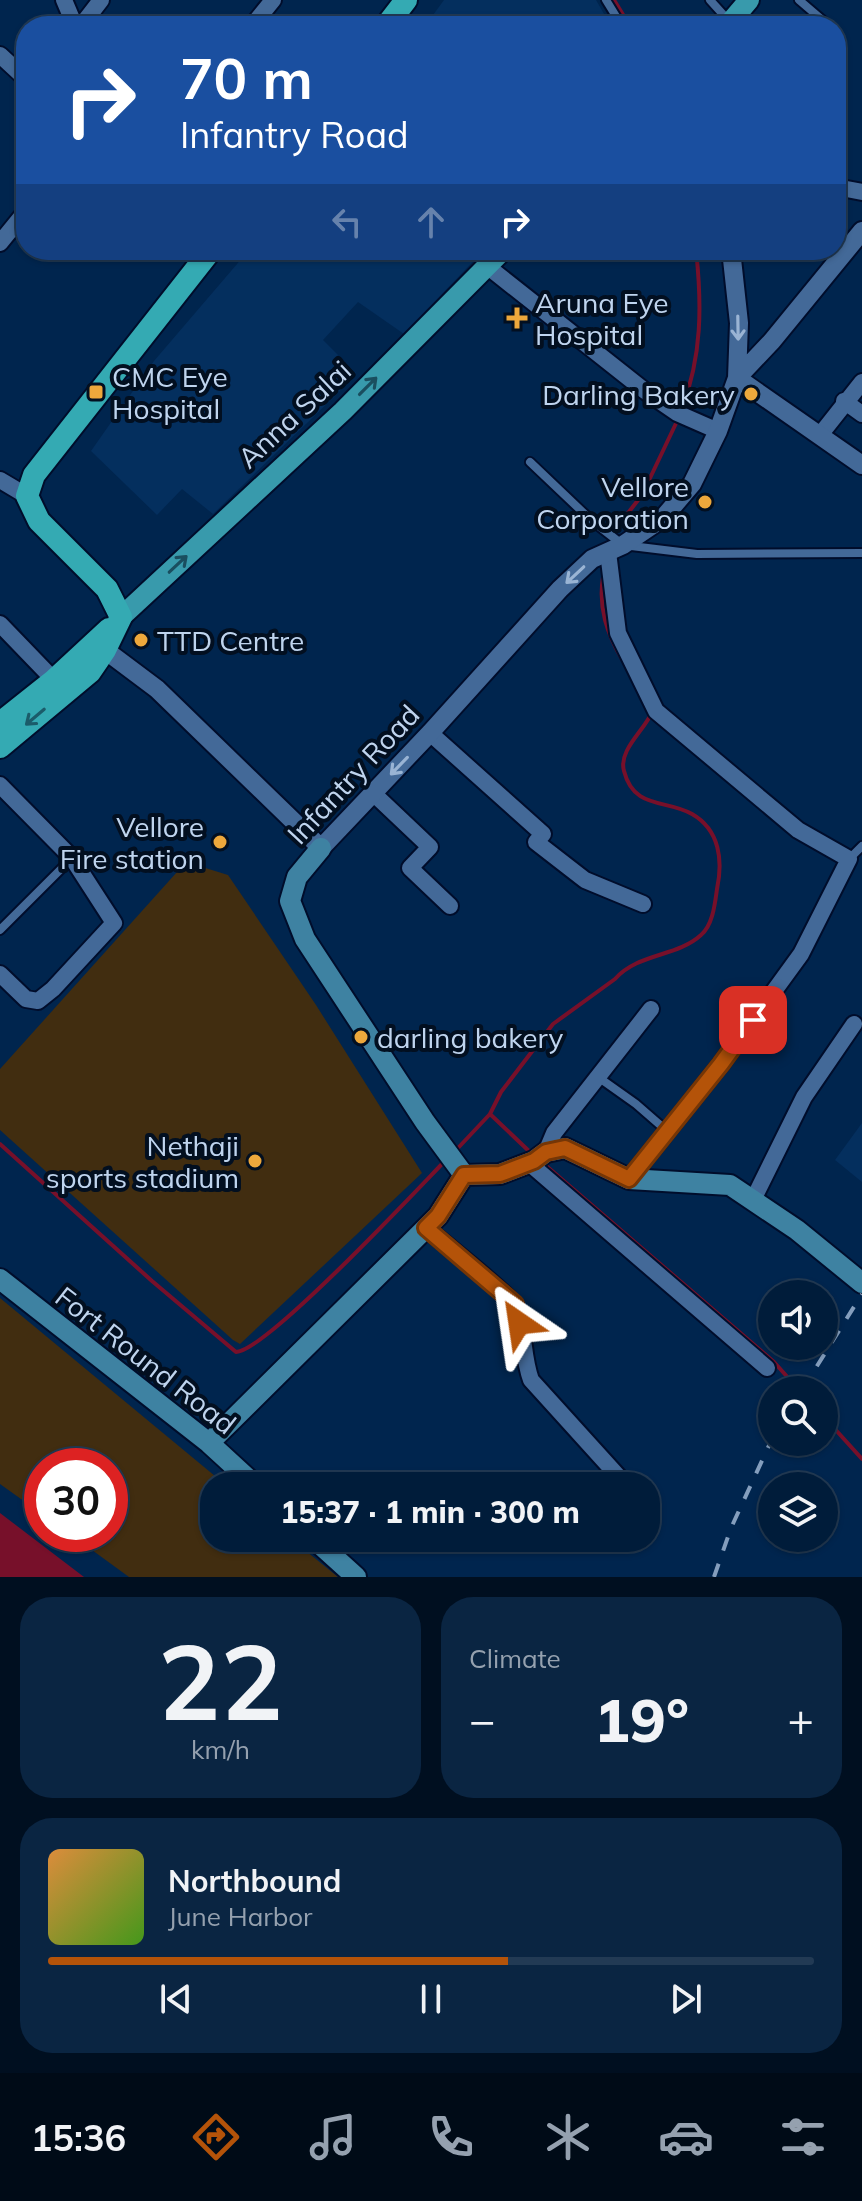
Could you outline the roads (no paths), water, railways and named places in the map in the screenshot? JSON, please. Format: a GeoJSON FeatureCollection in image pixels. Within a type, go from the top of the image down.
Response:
{"type":"FeatureCollection","features":[{"type":"Feature","properties":{"kind":"highway"},"geometry":{"type":"LineString","coordinates":[[394,16],[406,0]]}},
{"type":"Feature","properties":{"kind":"highway"},"geometry":{"type":"LineString","coordinates":[[121,617],[107,589],[39,521],[27,496],[34,475],[203,260]]}},
{"type":"Feature","properties":{"kind":"highway","name":"Anna Salai"},"geometry":{"type":"LineString","coordinates":[[0,747],[90,672],[121,617]]}},
{"type":"Feature","properties":{"kind":"highway","name":"Anna Salai"},"geometry":{"type":"LineString","coordinates":[[0,723],[54,680],[121,617]]}},
{"type":"Feature","properties":{"kind":"main road"},"geometry":{"type":"LineString","coordinates":[[735,16],[749,0]]}},
{"type":"Feature","properties":{"kind":"main road","name":"Anna Salai"},"geometry":{"type":"LineString","coordinates":[[121,617],[343,411],[493,260]]}},
{"type":"Feature","properties":{"kind":"main road","name":"Infantry Road"},"geometry":{"type":"LineString","coordinates":[[321,848],[297,877],[290,901],[305,939],[425,1122],[464,1175]]}},
{"type":"Feature","properties":{"kind":"main road"},"geometry":{"type":"LineString","coordinates":[[209,1443],[438,1216],[464,1175],[500,1174],[565,1148],[629,1179],[730,1185],[797,1230],[862,1283]]}},
{"type":"Feature","properties":{"kind":"main road","name":"Fort Round Road"},"geometry":{"type":"LineString","coordinates":[[0,1279],[209,1443],[241,1472]]}},
{"type":"Feature","properties":{"kind":"main road"},"geometry":{"type":"LineString","coordinates":[[328,1552],[356,1577]]}},
{"type":"Feature","properties":{"kind":"street"},"geometry":{"type":"LineString","coordinates":[[87,16],[101,0]]}},
{"type":"Feature","properties":{"kind":"street"},"geometry":{"type":"LineString","coordinates":[[260,16],[273,0]]}},
{"type":"Feature","properties":{"kind":"street"},"geometry":{"type":"LineString","coordinates":[[0,56],[16,70]]}},
{"type":"Feature","properties":{"kind":"street"},"geometry":{"type":"LineString","coordinates":[[0,243],[16,223]]}},
{"type":"Feature","properties":{"kind":"street"},"geometry":{"type":"LineString","coordinates":[[846,251],[862,231]]}},
{"type":"Feature","properties":{"kind":"street","name":"Infantry Road"},"geometry":{"type":"LineString","coordinates":[[321,848],[560,589],[592,559],[616,548],[663,518],[692,484],[718,431],[737,378],[739,323],[732,260]]}},
{"type":"Feature","properties":{"kind":"street"},"geometry":{"type":"LineString","coordinates":[[838,260],[772,341],[737,378],[862,465]]}},
{"type":"Feature","properties":{"kind":"street"},"geometry":{"type":"LineString","coordinates":[[487,266],[645,391],[677,413],[718,431]]}},
{"type":"Feature","properties":{"kind":"street"},"geometry":{"type":"LineString","coordinates":[[820,435],[862,382]]}},
{"type":"Feature","properties":{"kind":"street"},"geometry":{"type":"LineString","coordinates":[[844,401],[862,414]]}},
{"type":"Feature","properties":{"kind":"street"},"geometry":{"type":"LineString","coordinates":[[0,480],[27,496]]}},
{"type":"Feature","properties":{"kind":"street"},"geometry":{"type":"LineString","coordinates":[[616,548],[618,633],[656,711],[798,830],[849,859],[801,954],[721,1064],[629,1179]]}},
{"type":"Feature","properties":{"kind":"street"},"geometry":{"type":"LineString","coordinates":[[0,624],[54,680]]}},
{"type":"Feature","properties":{"kind":"street"},"geometry":{"type":"LineString","coordinates":[[105,650],[157,689],[321,848]]}},
{"type":"Feature","properties":{"kind":"street"},"geometry":{"type":"LineString","coordinates":[[430,733],[543,834],[536,842],[585,880],[643,904]]}},
{"type":"Feature","properties":{"kind":"street"},"geometry":{"type":"LineString","coordinates":[[0,785],[72,858],[114,923],[38,1001],[26,999],[0,974]]}},
{"type":"Feature","properties":{"kind":"street"},"geometry":{"type":"LineString","coordinates":[[373,793],[430,847],[410,868],[450,906]]}},
{"type":"Feature","properties":{"kind":"street"},"geometry":{"type":"LineString","coordinates":[[651,1009],[538,1157],[767,1368]]}},
{"type":"Feature","properties":{"kind":"street"},"geometry":{"type":"LineString","coordinates":[[753,1200],[804,1097],[854,1024]]}},
{"type":"Feature","properties":{"kind":"street"},"geometry":{"type":"LineString","coordinates":[[426,1228],[515,1304],[523,1341],[523,1360],[531,1380],[614,1472]]}},
{"type":"Feature","properties":{"kind":"lane"},"geometry":{"type":"LineString","coordinates":[[799,0],[818,16]]}},
{"type":"Feature","properties":{"kind":"lane"},"geometry":{"type":"LineString","coordinates":[[530,462],[616,548],[697,554],[862,553]]}},
{"type":"Feature","properties":{"kind":"lane"},"geometry":{"type":"LineString","coordinates":[[849,859],[862,846]]}},
{"type":"Feature","properties":{"kind":"lane"},"geometry":{"type":"LineString","coordinates":[[0,930],[72,858]]}},
{"type":"Feature","properties":{"kind":"lane"},"geometry":{"type":"LineString","coordinates":[[598,1077],[667,1131]]}},
{"type":"Feature","properties":{"kind":"waterway"},"geometry":{"type":"LineString","coordinates":[[614,0],[624,16]]}},
{"type":"Feature","properties":{"kind":"waterway"},"geometry":{"type":"LineString","coordinates":[[682,408],[689,389],[699,330],[697,260]]}},
{"type":"Feature","properties":{"kind":"waterway"},"geometry":{"type":"LineString","coordinates":[[628,513],[642,495],[679,417]]}},
{"type":"Feature","properties":{"kind":"waterway"},"geometry":{"type":"LineString","coordinates":[[603,577],[605,620],[622,659]]}},
{"type":"Feature","properties":{"kind":"waterway"},"geometry":{"type":"LineString","coordinates":[[531,1153],[490,1114],[501,1092],[553,1024],[635,964],[691,942],[705,931],[713,914],[720,868],[714,837],[692,814],[643,798],[635,792],[624,771],[628,748],[652,712]]}},
{"type":"Feature","properties":{"kind":"waterway"},"geometry":{"type":"LineString","coordinates":[[458,1148],[490,1114]]}},
{"type":"Feature","properties":{"kind":"waterway"},"geometry":{"type":"LineString","coordinates":[[0,1144],[236,1352],[252,1345],[307,1300],[442,1164]]}},
{"type":"Feature","properties":{"kind":"waterway"},"geometry":{"type":"LineString","coordinates":[[544,1164],[786,1376]]}},
{"type":"Feature","properties":{"kind":"waterway"},"geometry":{"type":"LineString","coordinates":[[838,1432],[862,1459]]}},
{"type":"Feature","properties":{"kind":"railway"},"geometry":{"type":"LineString","coordinates":[[811,1376],[862,1294]]}},
{"type":"Feature","properties":{"kind":"railway"},"geometry":{"type":"LineString","coordinates":[[714,1577],[731,1528],[764,1456]]}},
{"type":"Feature","properties":{"kind":"place","name":"Aruna Eye Hospital"},"geometry":{"type":"Point","coordinates":[517,318]}},
{"type":"Feature","properties":{"kind":"place","name":"CMC Eye Hospital"},"geometry":{"type":"Point","coordinates":[96,392]}},
{"type":"Feature","properties":{"kind":"place","name":"Darling Bakery"},"geometry":{"type":"Point","coordinates":[751,394]}},
{"type":"Feature","properties":{"kind":"place","name":"Vellore Corporation"},"geometry":{"type":"Point","coordinates":[705,502]}},
{"type":"Feature","properties":{"kind":"place","name":"TTD Centre"},"geometry":{"type":"Point","coordinates":[141,640]}},
{"type":"Feature","properties":{"kind":"place","name":"Vellore Fire station"},"geometry":{"type":"Point","coordinates":[220,842]}},
{"type":"Feature","properties":{"kind":"place","name":"darling bakery"},"geometry":{"type":"Point","coordinates":[361,1037]}},
{"type":"Feature","properties":{"kind":"place","name":"Nethaji sports stadium"},"geometry":{"type":"Point","coordinates":[255,1161]}}]}
